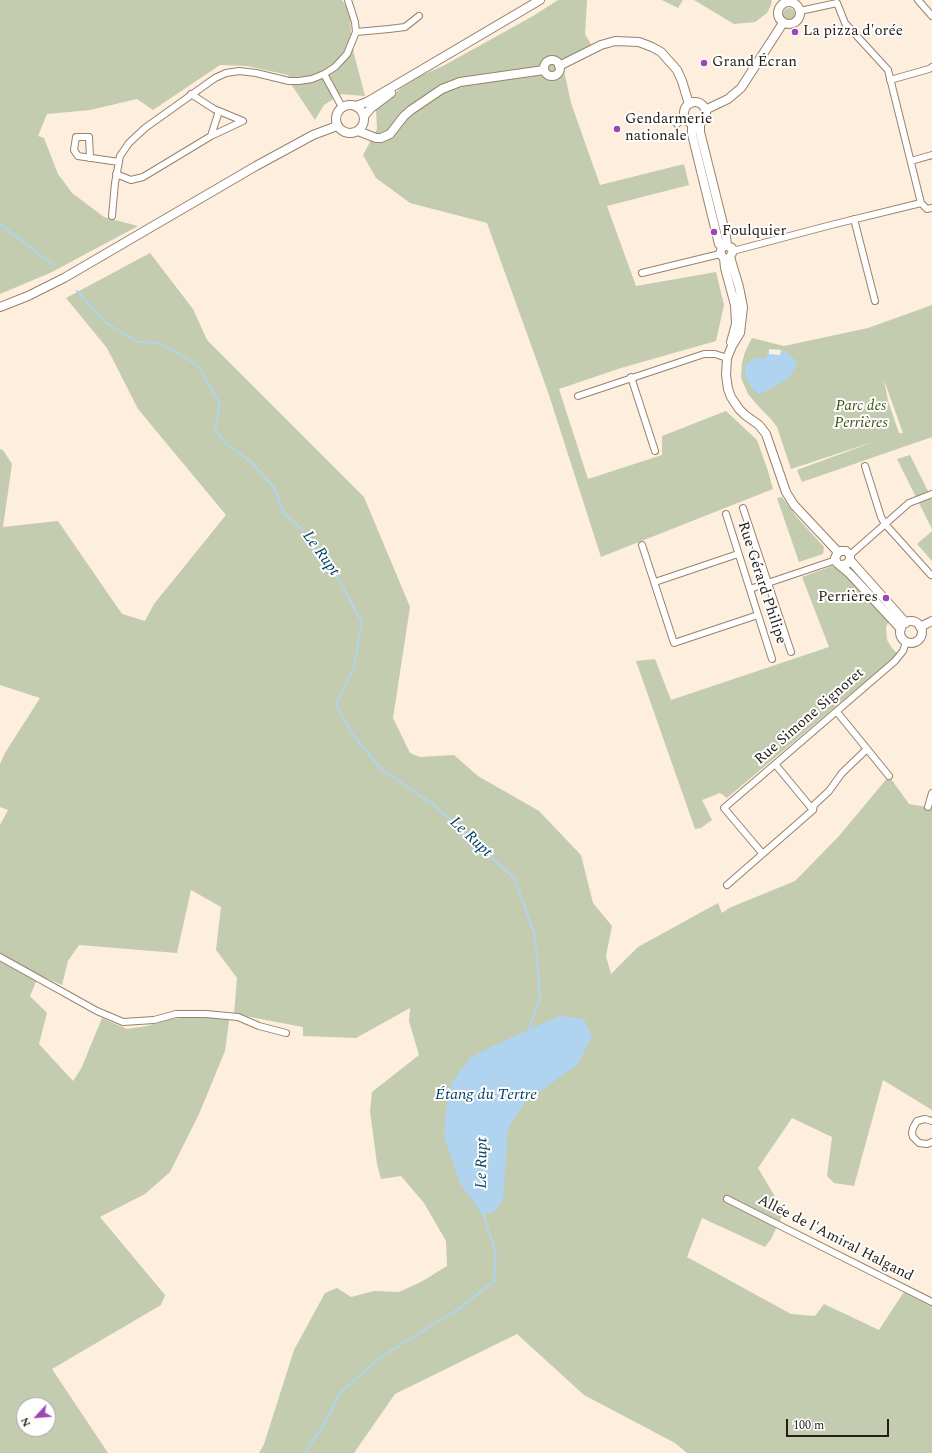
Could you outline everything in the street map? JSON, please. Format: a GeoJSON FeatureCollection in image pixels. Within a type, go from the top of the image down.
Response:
{"type":"FeatureCollection","features":[{"type":"Feature","properties":{"kind":"street"},"geometry":{"type":"LineString","coordinates":[[356,106],[363,112],[364,125],[358,131],[349,134],[340,130],[337,126],[337,114],[342,107],[351,105],[356,106],[367,102],[540,0]]}},
{"type":"Feature","properties":{"kind":"street"},"geometry":{"type":"LineString","coordinates":[[918,0],[932,16]]}},
{"type":"Feature","properties":{"kind":"street"},"geometry":{"type":"LineString","coordinates":[[112,216],[116,174],[120,156],[129,143],[145,128],[191,94],[215,78],[226,73],[239,71],[256,73],[289,81],[312,79],[324,74],[335,67],[347,54],[356,32],[350,1]]}},
{"type":"Feature","properties":{"kind":"street"},"geometry":{"type":"LineString","coordinates":[[786,1],[797,5],[800,11],[797,22],[790,25],[783,23],[778,17],[778,10],[786,1]]}},
{"type":"Feature","properties":{"kind":"street"},"geometry":{"type":"LineString","coordinates":[[800,11],[837,3],[845,23],[888,70],[921,203],[927,209],[932,208]]}},
{"type":"Feature","properties":{"kind":"street"},"geometry":{"type":"LineString","coordinates":[[356,32],[389,30],[405,26],[420,16]]}},
{"type":"Feature","properties":{"kind":"street"},"geometry":{"type":"LineString","coordinates":[[705,110],[728,100],[741,88],[783,23]]}},
{"type":"Feature","properties":{"kind":"street"},"geometry":{"type":"LineString","coordinates":[[358,131],[376,138],[382,138],[390,134],[404,116],[411,110],[442,89],[460,82],[544,70],[546,63],[551,61],[556,62],[559,66],[601,45],[615,41],[639,42],[661,52],[676,70],[682,81],[689,104]]}},
{"type":"Feature","properties":{"kind":"street"},"geometry":{"type":"LineString","coordinates":[[890,80],[929,70],[932,67]]}},
{"type":"Feature","properties":{"kind":"street"},"geometry":{"type":"LineString","coordinates":[[364,116],[371,108],[414,73]]}},
{"type":"Feature","properties":{"kind":"street"},"geometry":{"type":"LineString","coordinates":[[324,74],[342,107]]}},
{"type":"Feature","properties":{"kind":"street"},"geometry":{"type":"LineString","coordinates":[[191,94],[219,111],[243,121]]}},
{"type":"Feature","properties":{"kind":"street"},"geometry":{"type":"LineString","coordinates":[[693,102],[702,105],[705,110],[704,119],[696,123],[687,121],[685,117],[684,112],[689,104],[693,102]]}},
{"type":"Feature","properties":{"kind":"street"},"geometry":{"type":"LineString","coordinates":[[211,136],[219,111]]}},
{"type":"Feature","properties":{"kind":"street"},"geometry":{"type":"LineString","coordinates":[[116,174],[131,180],[143,177],[211,136],[243,121],[246,114]]}},
{"type":"Feature","properties":{"kind":"street"},"geometry":{"type":"LineString","coordinates":[[677,124],[685,117]]}},
{"type":"Feature","properties":{"kind":"street"},"geometry":{"type":"LineString","coordinates":[[696,123],[692,134],[719,244],[726,252],[739,287],[743,307],[740,333],[727,358],[727,382],[731,397],[745,415],[759,425],[766,434],[786,492],[794,504],[838,559],[903,626]]}},
{"type":"Feature","properties":{"kind":"street"},"geometry":{"type":"LineString","coordinates":[[0,307],[28,296],[64,278],[256,166],[313,136],[337,126]]}},
{"type":"Feature","properties":{"kind":"street"},"geometry":{"type":"LineString","coordinates":[[911,161],[932,155]]}},
{"type":"Feature","properties":{"kind":"street"},"geometry":{"type":"LineString","coordinates":[[90,158],[119,162]]}},
{"type":"Feature","properties":{"kind":"street"},"geometry":{"type":"LineString","coordinates":[[642,273],[921,203]]}},
{"type":"Feature","properties":{"kind":"street"},"geometry":{"type":"LineString","coordinates":[[854,219],[875,301]]}},
{"type":"Feature","properties":{"kind":"street"},"geometry":{"type":"LineString","coordinates":[[578,396],[631,377],[704,354],[715,354],[727,358]]}},
{"type":"Feature","properties":{"kind":"street"},"geometry":{"type":"LineString","coordinates":[[631,377],[655,451]]}},
{"type":"Feature","properties":{"kind":"street"},"geometry":{"type":"LineString","coordinates":[[865,466],[881,517],[885,524],[931,575]]}},
{"type":"Feature","properties":{"kind":"street"},"geometry":{"type":"LineString","coordinates":[[838,559],[847,564],[850,557],[909,503],[932,494]]}},
{"type":"Feature","properties":{"kind":"street"},"geometry":{"type":"LineString","coordinates":[[743,508],[791,652]]}},
{"type":"Feature","properties":{"kind":"street","name":"Rue Gérard Philipe"},"geometry":{"type":"LineString","coordinates":[[726,514],[772,659]]}},
{"type":"Feature","properties":{"kind":"street"},"geometry":{"type":"LineString","coordinates":[[642,545],[674,643],[758,615]]}},
{"type":"Feature","properties":{"kind":"street"},"geometry":{"type":"LineString","coordinates":[[750,589],[838,559],[846,551],[903,626],[901,636],[906,642],[914,643],[917,641],[921,635],[920,627],[914,622],[903,626]]}},
{"type":"Feature","properties":{"kind":"street"},"geometry":{"type":"LineString","coordinates":[[655,582],[738,554]]}},
{"type":"Feature","properties":{"kind":"street"},"geometry":{"type":"LineString","coordinates":[[920,627],[932,621]]}},
{"type":"Feature","properties":{"kind":"street","name":"Rue Simone Signoret"},"geometry":{"type":"LineString","coordinates":[[762,853],[724,808],[895,661],[903,651],[906,642]]}},
{"type":"Feature","properties":{"kind":"street"},"geometry":{"type":"LineString","coordinates":[[837,712],[889,776]]}},
{"type":"Feature","properties":{"kind":"street"},"geometry":{"type":"LineString","coordinates":[[728,885],[756,861],[762,853],[813,810],[814,805],[829,791],[852,762],[867,749]]}},
{"type":"Feature","properties":{"kind":"street"},"geometry":{"type":"LineString","coordinates":[[774,764],[813,810]]}},
{"type":"Feature","properties":{"kind":"street"},"geometry":{"type":"LineString","coordinates":[[928,807],[932,793]]}},
{"type":"Feature","properties":{"kind":"street"},"geometry":{"type":"LineString","coordinates":[[0,958],[97,1011],[123,1022],[154,1020],[176,1014],[206,1014],[238,1017],[259,1026],[286,1033]]}},
{"type":"Feature","properties":{"kind":"street"},"geometry":{"type":"LineString","coordinates":[[932,1121],[925,1119],[917,1121],[912,1133],[913,1137],[919,1143],[927,1144],[932,1142]]}},
{"type":"Feature","properties":{"kind":"street","name":"Allée de l'Amiral Halgand"},"geometry":{"type":"LineString","coordinates":[[727,1199],[932,1302]]}},
{"type":"Feature","properties":{"kind":"green space"},"geometry":{"type":"Polygon","coordinates":[[[0,0],[342,0],[350,12],[354,54],[365,96],[341,94],[324,105],[315,120],[291,84],[288,75],[247,66],[220,65],[153,110],[137,99],[90,110],[47,114],[38,136],[44,138],[58,174],[72,193],[104,217],[138,226],[50,273],[0,294],[0,0]]]}},
{"type":"Feature","properties":{"kind":"green space"},"geometry":{"type":"Polygon","coordinates":[[[558,0],[587,0],[585,34],[592,46],[562,61],[571,103],[600,185],[684,164],[689,185],[607,206],[636,286],[716,272],[724,305],[716,341],[621,368],[559,389],[588,479],[662,455],[662,436],[726,411],[757,440],[773,489],[601,557],[548,392],[487,223],[410,203],[376,178],[363,155],[377,129],[376,110],[401,88],[417,77],[443,66],[533,16],[558,0]]]}},
{"type":"Feature","properties":{"kind":"green space"},"geometry":{"type":"Polygon","coordinates":[[[662,0],[683,0],[678,8],[662,0]]]}},
{"type":"Feature","properties":{"kind":"green space"},"geometry":{"type":"Polygon","coordinates":[[[694,0],[772,0],[767,13],[755,22],[734,24],[694,0]]]}},
{"type":"Feature","properties":{"kind":"green space"},"geometry":{"type":"Polygon","coordinates":[[[789,8],[793,10],[795,14],[793,18],[789,20],[785,18],[783,14],[785,10],[789,8]]]}},
{"type":"Feature","properties":{"kind":"green space"},"geometry":{"type":"Polygon","coordinates":[[[150,253],[193,309],[207,340],[364,497],[410,607],[393,718],[410,753],[420,757],[454,755],[478,776],[539,811],[581,855],[593,903],[612,926],[606,956],[611,974],[638,947],[718,903],[722,913],[729,908],[795,881],[839,836],[889,776],[909,804],[932,808],[932,1110],[883,1080],[854,1186],[834,1183],[827,1176],[832,1137],[792,1118],[758,1168],[784,1212],[771,1239],[765,1247],[702,1218],[687,1257],[791,1314],[815,1316],[824,1304],[879,1330],[907,1287],[932,1301],[932,1453],[687,1453],[675,1443],[584,1395],[517,1334],[395,1394],[354,1453],[259,1453],[264,1444],[294,1350],[325,1293],[337,1288],[351,1297],[374,1291],[399,1292],[421,1282],[447,1266],[446,1241],[424,1203],[401,1176],[381,1179],[377,1164],[370,1111],[372,1092],[419,1055],[409,1021],[410,1008],[356,1038],[303,1036],[303,1027],[234,1014],[237,978],[216,950],[221,907],[191,890],[177,953],[79,945],[68,961],[62,985],[39,975],[30,996],[47,1013],[39,1044],[73,1081],[81,1069],[102,1018],[127,1029],[147,1026],[171,1019],[230,1014],[225,1051],[199,1114],[170,1172],[145,1194],[100,1217],[165,1295],[161,1305],[52,1369],[108,1453],[0,1453],[0,825],[8,810],[0,807],[0,764],[5,753],[40,698],[0,685],[0,449],[3,450],[12,464],[3,527],[58,521],[122,614],[145,621],[154,604],[226,515],[138,409],[107,348],[66,298],[150,253]]]}},
{"type":"Feature","properties":{"kind":"green space","name":"Parc des Perrières"},"geometry":{"type":"Polygon","coordinates":[[[932,305],[932,437],[802,482],[797,470],[876,441],[791,469],[777,427],[748,394],[741,378],[742,363],[745,352],[752,338],[784,346],[868,328],[932,305]],[[884,380],[888,401],[899,433],[903,433],[884,380]]]}},
{"type":"Feature","properties":{"kind":"green space"},"geometry":{"type":"Polygon","coordinates":[[[910,455],[932,499],[932,529],[897,459],[910,455]]]}},
{"type":"Feature","properties":{"kind":"green space"},"geometry":{"type":"Polygon","coordinates":[[[782,497],[795,515],[824,547],[823,554],[799,562],[777,498],[782,497]]]}},
{"type":"Feature","properties":{"kind":"green space"},"geometry":{"type":"Polygon","coordinates":[[[932,531],[932,561],[917,544],[932,531]]]}},
{"type":"Feature","properties":{"kind":"green space"},"geometry":{"type":"Polygon","coordinates":[[[832,566],[844,570],[889,621],[886,627],[887,640],[898,654],[727,798],[720,793],[702,800],[712,820],[701,828],[695,829],[636,661],[655,659],[671,700],[829,647],[802,577],[832,566]]]}},
{"type":"Feature","properties":{"kind":"water"},"geometry":{"type":"Polygon","coordinates":[[[769,349],[782,350],[792,356],[797,364],[789,378],[761,394],[753,390],[745,377],[745,365],[756,357],[763,359],[767,356],[769,349]]]}},
{"type":"Feature","properties":{"kind":"water","name":"Étang du Tertre"},"geometry":{"type":"Polygon","coordinates":[[[559,1016],[584,1019],[592,1037],[578,1064],[524,1103],[508,1129],[503,1200],[495,1211],[483,1215],[460,1183],[444,1136],[446,1111],[452,1082],[470,1058],[559,1016]]]}},
{"type":"Feature","properties":{"kind":"pier"},"geometry":{"type":"Polygon","coordinates":[[[769,349],[781,350],[780,355],[769,354],[769,349]]]}},
{"type":"Feature","properties":{"kind":"waterway","name":"Le Rupt"},"geometry":{"type":"LineString","coordinates":[[0,224],[55,266]]}},
{"type":"Feature","properties":{"kind":"waterway","name":"Le Rupt"},"geometry":{"type":"LineString","coordinates":[[77,291],[105,322],[137,342],[160,343],[197,365],[220,403],[215,429],[225,443],[251,462],[273,486],[285,514],[304,531],[340,582],[362,622],[354,667],[336,704],[353,735],[381,769],[434,805],[515,879],[535,936],[540,998],[528,1031]]}},
{"type":"Feature","properties":{"kind":"waterway","name":"Le Rupt"},"geometry":{"type":"LineString","coordinates":[[305,1453],[328,1418],[339,1394],[381,1357],[460,1308],[494,1281],[496,1254],[483,1213]]}},
{"type":"Feature","properties":{"kind":"place","name":"La pizza d'orée"},"geometry":{"type":"Point","coordinates":[795,32]}},
{"type":"Feature","properties":{"kind":"place","name":"Grand Écran"},"geometry":{"type":"Point","coordinates":[704,63]}},
{"type":"Feature","properties":{"kind":"place","name":"Gendarmerie nationale"},"geometry":{"type":"Point","coordinates":[617,129]}},
{"type":"Feature","properties":{"kind":"place","name":"Foulquier"},"geometry":{"type":"Point","coordinates":[714,232]}},
{"type":"Feature","properties":{"kind":"place","name":"Perrières"},"geometry":{"type":"Point","coordinates":[886,598]}}]}
